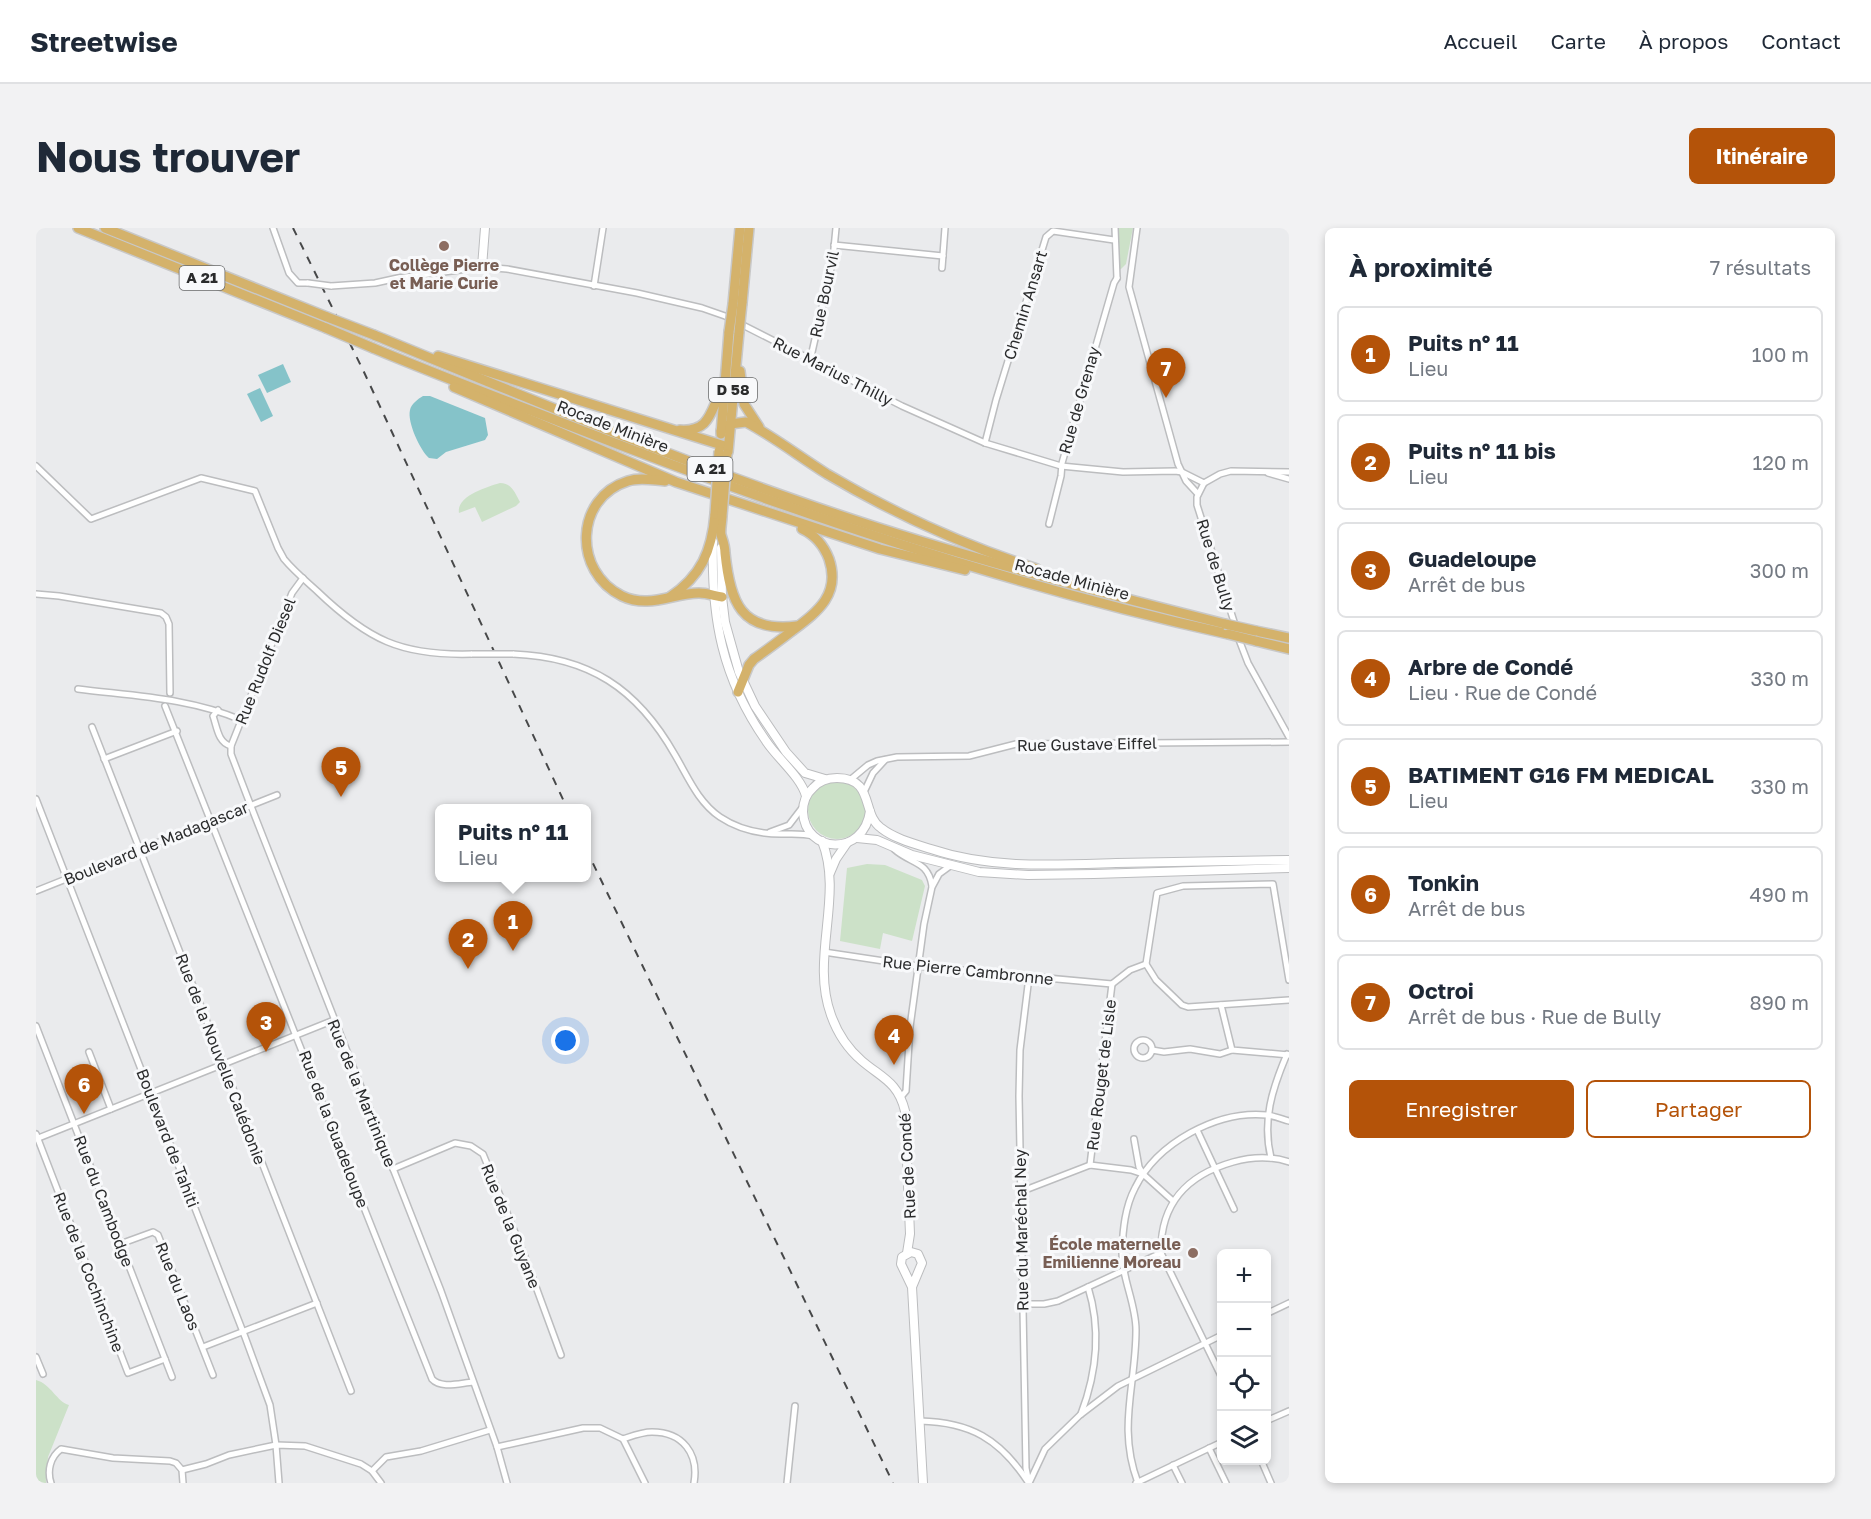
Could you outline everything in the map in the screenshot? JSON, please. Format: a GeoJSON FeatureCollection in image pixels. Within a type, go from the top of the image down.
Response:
{"type":"FeatureCollection","features":[{"type":"Feature","properties":{"kind":"highway","name":"Rocade Minière"},"geometry":{"type":"LineString","coordinates":[[78,228],[402,360],[660,461],[789,508],[1026,583],[1228,634],[1289,638]]}},
{"type":"Feature","properties":{"kind":"highway","name":"Rocade Minière"},"geometry":{"type":"LineString","coordinates":[[105,228],[667,453],[795,500],[969,556],[1225,624],[1289,648]]}},
{"type":"Feature","properties":{"kind":"highway","name":"D 58"},"geometry":{"type":"LineString","coordinates":[[737,304],[740,228]]}},
{"type":"Feature","properties":{"kind":"highway","name":"D 58"},"geometry":{"type":"LineString","coordinates":[[717,537],[724,449],[730,424],[734,332],[749,228]]}},
{"type":"Feature","properties":{"kind":"highway","name":"D 58"},"geometry":{"type":"LineString","coordinates":[[724,449],[721,431],[724,389],[734,332]]}},
{"type":"Feature","properties":{"kind":"highway"},"geometry":{"type":"LineString","coordinates":[[734,332],[744,404],[763,431]]}},
{"type":"Feature","properties":{"kind":"highway"},"geometry":{"type":"LineString","coordinates":[[374,335],[671,429],[724,449]]}},
{"type":"Feature","properties":{"kind":"highway"},"geometry":{"type":"LineString","coordinates":[[402,360],[406,366],[676,482],[880,549],[952,568],[1026,583]]}},
{"type":"Feature","properties":{"kind":"highway"},"geometry":{"type":"LineString","coordinates":[[671,429],[686,430],[704,425],[724,389]]}},
{"type":"Feature","properties":{"kind":"highway"},"geometry":{"type":"LineString","coordinates":[[721,431],[730,424],[746,422],[828,474],[904,517],[1046,572],[1053,580]]}},
{"type":"Feature","properties":{"kind":"highway"},"geometry":{"type":"LineString","coordinates":[[676,482],[640,478],[620,484],[605,495],[596,505],[587,527],[585,546],[589,561],[605,585],[624,598],[648,602],[698,593],[717,596]]}},
{"type":"Feature","properties":{"kind":"highway"},"geometry":{"type":"LineString","coordinates":[[738,692],[754,659],[820,609],[831,589],[832,571],[826,552],[809,533],[787,523],[782,518]]}},
{"type":"Feature","properties":{"kind":"highway"},"geometry":{"type":"LineString","coordinates":[[666,600],[694,578],[717,537],[724,542],[728,582],[738,606],[746,615],[767,626],[780,628],[800,626]]}},
{"type":"Feature","properties":{"kind":"main road"},"geometry":{"type":"LineString","coordinates":[[482,267],[485,228]]}},
{"type":"Feature","properties":{"kind":"main road","name":"D 58"},"geometry":{"type":"LineString","coordinates":[[717,537],[717,596],[721,644],[738,692],[766,742],[800,783],[806,796]]}},
{"type":"Feature","properties":{"kind":"main road","name":"D 58"},"geometry":{"type":"LineString","coordinates":[[717,596],[729,640],[755,706],[786,752],[805,772],[825,779]]}},
{"type":"Feature","properties":{"kind":"main road"},"geometry":{"type":"LineString","coordinates":[[830,874],[818,839],[804,820],[803,807],[806,796],[818,783],[834,778],[850,780],[864,792],[869,802],[869,821],[864,830],[848,843],[836,859],[830,874],[823,977],[826,1002],[837,1030],[861,1060],[892,1084],[901,1097]]}},
{"type":"Feature","properties":{"kind":"main road"},"geometry":{"type":"LineString","coordinates":[[870,811],[880,828],[916,844],[970,859],[1002,863],[1043,865],[1289,860]]}},
{"type":"Feature","properties":{"kind":"main road"},"geometry":{"type":"LineString","coordinates":[[857,838],[877,840],[912,855],[979,872],[1028,875],[1289,868]]}},
{"type":"Feature","properties":{"kind":"main road"},"geometry":{"type":"LineString","coordinates":[[818,839],[830,844],[848,843]]}},
{"type":"Feature","properties":{"kind":"main road","name":"Rue de Condé"},"geometry":{"type":"LineString","coordinates":[[901,1097],[905,1111],[911,1253]]}},
{"type":"Feature","properties":{"kind":"main road"},"geometry":{"type":"LineString","coordinates":[[912,1287],[922,1263],[920,1257],[911,1253],[901,1261],[912,1287],[923,1483]]}},
{"type":"Feature","properties":{"kind":"main road"},"geometry":{"type":"LineString","coordinates":[[904,1270],[910,1273],[917,1272]]}},
{"type":"Feature","properties":{"kind":"street","name":"Rue Marius Thilly"},"geometry":{"type":"LineString","coordinates":[[273,228],[289,273],[298,283],[331,286],[375,283],[482,267],[507,269],[673,301],[726,316],[810,361],[902,406],[986,443],[1061,466],[1123,472],[1182,472]]}},
{"type":"Feature","properties":{"kind":"street"},"geometry":{"type":"LineString","coordinates":[[594,285],[603,228]]}},
{"type":"Feature","properties":{"kind":"street","name":"Rue Bourvil"},"geometry":{"type":"LineString","coordinates":[[810,361],[833,259],[836,228]]}},
{"type":"Feature","properties":{"kind":"street"},"geometry":{"type":"LineString","coordinates":[[942,268],[945,228]]}},
{"type":"Feature","properties":{"kind":"street"},"geometry":{"type":"LineString","coordinates":[[1115,228],[1117,278],[1129,275]]}},
{"type":"Feature","properties":{"kind":"street","name":"Rue de Bully"},"geometry":{"type":"LineString","coordinates":[[1137,228],[1129,287],[1178,464],[1186,481],[1198,494],[1197,505],[1248,663],[1289,737]]}},
{"type":"Feature","properties":{"kind":"street","name":"Chemin Ansart"},"geometry":{"type":"LineString","coordinates":[[986,443],[996,400],[1046,237],[1053,231],[1114,240]]}},
{"type":"Feature","properties":{"kind":"street"},"geometry":{"type":"LineString","coordinates":[[834,245],[942,256]]}},
{"type":"Feature","properties":{"kind":"street","name":"Rue de Grenay"},"geometry":{"type":"LineString","coordinates":[[1049,524],[1061,466],[1117,278]]}},
{"type":"Feature","properties":{"kind":"street"},"geometry":{"type":"LineString","coordinates":[[36,466],[91,519],[201,478],[252,489],[255,491],[281,554],[290,566],[350,622],[400,647],[441,655],[535,655],[576,664],[623,690],[648,713],[665,737],[697,794],[710,809],[734,825],[754,831],[818,839]]}},
{"type":"Feature","properties":{"kind":"street"},"geometry":{"type":"LineString","coordinates":[[1198,494],[1204,483],[1231,471],[1289,472]]}},
{"type":"Feature","properties":{"kind":"street"},"geometry":{"type":"LineString","coordinates":[[1182,472],[1204,483]]}},
{"type":"Feature","properties":{"kind":"street"},"geometry":{"type":"LineString","coordinates":[[1266,472],[1289,479]]}},
{"type":"Feature","properties":{"kind":"street","name":"Rue Rudolf Diesel"},"geometry":{"type":"LineString","coordinates":[[231,746],[293,590],[303,578]]}},
{"type":"Feature","properties":{"kind":"street"},"geometry":{"type":"LineString","coordinates":[[36,594],[161,613],[169,624],[170,693]]}},
{"type":"Feature","properties":{"kind":"street"},"geometry":{"type":"LineString","coordinates":[[78,689],[165,700],[218,710],[241,720]]}},
{"type":"Feature","properties":{"kind":"street","name":"Rue de la Guadeloupe"},"geometry":{"type":"LineString","coordinates":[[165,706],[177,731],[432,1379],[441,1385],[473,1382]]}},
{"type":"Feature","properties":{"kind":"street","name":"Rue de la Martinique"},"geometry":{"type":"LineString","coordinates":[[218,710],[213,716],[221,740],[231,746],[231,754],[250,806],[441,1292],[497,1447],[507,1483]]}},
{"type":"Feature","properties":{"kind":"street","name":"Rue de la Nouvelle Calédonie"},"geometry":{"type":"LineString","coordinates":[[92,727],[351,1390]]}},
{"type":"Feature","properties":{"kind":"street"},"geometry":{"type":"LineString","coordinates":[[104,759],[177,731]]}},
{"type":"Feature","properties":{"kind":"street","name":"Rue Gustave Eiffel"},"geometry":{"type":"LineString","coordinates":[[850,780],[868,765],[886,759],[909,756],[969,756],[1016,744],[1289,742]]}},
{"type":"Feature","properties":{"kind":"street"},"geometry":{"type":"LineString","coordinates":[[864,792],[873,773],[886,759]]}},
{"type":"Feature","properties":{"kind":"street","name":"Boulevard de Madagascar"},"geometry":{"type":"LineString","coordinates":[[36,891],[277,795]]}},
{"type":"Feature","properties":{"kind":"street","name":"Boulevard de Tahiti"},"geometry":{"type":"LineString","coordinates":[[36,799],[270,1405],[279,1483]]}},
{"type":"Feature","properties":{"kind":"street"},"geometry":{"type":"LineString","coordinates":[[769,833],[794,822],[803,807]]}},
{"type":"Feature","properties":{"kind":"street"},"geometry":{"type":"LineString","coordinates":[[891,846],[902,856],[920,863],[931,878],[932,887]]}},
{"type":"Feature","properties":{"kind":"street","name":"Rue de Condé"},"geometry":{"type":"LineString","coordinates":[[901,1097],[906,1091],[917,966],[932,887],[939,874],[950,866]]}},
{"type":"Feature","properties":{"kind":"street"},"geometry":{"type":"LineString","coordinates":[[1289,980],[1273,884],[1183,886],[1156,893],[1146,964],[1156,980],[1182,1005],[1188,1007],[1289,1000]]}},
{"type":"Feature","properties":{"kind":"street"},"geometry":{"type":"LineString","coordinates":[[1281,933],[1289,933]]}},
{"type":"Feature","properties":{"kind":"street","name":"Rue Pierre Cambronne"},"geometry":{"type":"LineString","coordinates":[[824,952],[917,966],[1112,984]]}},
{"type":"Feature","properties":{"kind":"street"},"geometry":{"type":"LineString","coordinates":[[1112,984],[1130,970],[1146,964]]}},
{"type":"Feature","properties":{"kind":"street","name":"Rue du Maréchal Ney"},"geometry":{"type":"LineString","coordinates":[[1029,977],[1019,1060],[1022,1304],[1026,1468],[1029,1483]]}},
{"type":"Feature","properties":{"kind":"street","name":"Rue Rouget de Lisle"},"geometry":{"type":"LineString","coordinates":[[1090,1165],[1112,984]]}},
{"type":"Feature","properties":{"kind":"street"},"geometry":{"type":"LineString","coordinates":[[1221,1005],[1232,1050]]}},
{"type":"Feature","properties":{"kind":"street"},"geometry":{"type":"LineString","coordinates":[[36,1137],[334,1020]]}},
{"type":"Feature","properties":{"kind":"street","name":"Rue du Cambodge"},"geometry":{"type":"LineString","coordinates":[[36,1026],[172,1377]]}},
{"type":"Feature","properties":{"kind":"street"},"geometry":{"type":"LineString","coordinates":[[1152,1050],[1172,1052],[1190,1049],[1220,1054],[1232,1050],[1288,1055],[1267,1115],[1271,1158]]}},
{"type":"Feature","properties":{"kind":"street"},"geometry":{"type":"LineString","coordinates":[[89,1052],[111,1109]]}},
{"type":"Feature","properties":{"kind":"street"},"geometry":{"type":"LineString","coordinates":[[1217,1444],[1137,1483],[1127,1433],[1135,1353],[1135,1322],[1132,1298],[1124,1270],[1122,1251],[1124,1221],[1134,1188],[1143,1174],[1167,1149],[1197,1130],[1246,1115],[1267,1115],[1289,1121]]}},
{"type":"Feature","properties":{"kind":"street"},"geometry":{"type":"LineString","coordinates":[[1197,1130],[1234,1209]]}},
{"type":"Feature","properties":{"kind":"street","name":"Rue de la Cochinchine"},"geometry":{"type":"LineString","coordinates":[[36,1137],[128,1373],[165,1359]]}},
{"type":"Feature","properties":{"kind":"street"},"geometry":{"type":"LineString","coordinates":[[1134,1139],[1139,1167],[1143,1174],[1173,1201]]}},
{"type":"Feature","properties":{"kind":"street","name":"Rue de la Guyane"},"geometry":{"type":"LineString","coordinates":[[393,1169],[454,1143],[471,1146],[483,1154],[561,1355]]}},
{"type":"Feature","properties":{"kind":"street"},"geometry":{"type":"LineString","coordinates":[[1217,1369],[1161,1253],[1162,1234],[1168,1212],[1173,1201],[1183,1189],[1216,1167],[1244,1159],[1271,1158],[1289,1162]]}},
{"type":"Feature","properties":{"kind":"street"},"geometry":{"type":"LineString","coordinates":[[1020,1192],[1090,1165],[1131,1170],[1143,1174]]}},
{"type":"Feature","properties":{"kind":"street","name":"Rue du Laos"},"geometry":{"type":"LineString","coordinates":[[120,1244],[153,1232],[158,1235],[213,1375]]}},
{"type":"Feature","properties":{"kind":"street"},"geometry":{"type":"LineString","coordinates":[[1022,1304],[1044,1304],[1058,1300],[1161,1253]]}},
{"type":"Feature","properties":{"kind":"street"},"geometry":{"type":"LineString","coordinates":[[1080,1415],[1088,1396],[1095,1363],[1096,1323],[1088,1287]]}},
{"type":"Feature","properties":{"kind":"street"},"geometry":{"type":"LineString","coordinates":[[202,1347],[316,1303]]}},
{"type":"Feature","properties":{"kind":"street"},"geometry":{"type":"LineString","coordinates":[[1271,1312],[1289,1303]]}},
{"type":"Feature","properties":{"kind":"street"},"geometry":{"type":"LineString","coordinates":[[920,1420],[958,1425],[986,1437],[1012,1461],[1029,1483],[1045,1449],[1080,1415],[1131,1379],[1217,1337]]}},
{"type":"Feature","properties":{"kind":"street"},"geometry":{"type":"LineString","coordinates":[[36,1357],[43,1374]]}},
{"type":"Feature","properties":{"kind":"street"},"geometry":{"type":"LineString","coordinates":[[787,1483],[795,1406]]}},
{"type":"Feature","properties":{"kind":"street"},"geometry":{"type":"LineString","coordinates":[[1271,1419],[1289,1411]]}},
{"type":"Feature","properties":{"kind":"street"},"geometry":{"type":"LineString","coordinates":[[497,1447],[583,1428],[600,1428],[623,1439],[645,1483]]}},
{"type":"Feature","properties":{"kind":"street"},"geometry":{"type":"LineString","coordinates":[[372,1471],[386,1457],[421,1452],[490,1430]]}},
{"type":"Feature","properties":{"kind":"street"},"geometry":{"type":"LineString","coordinates":[[623,1439],[648,1432],[661,1433],[684,1443],[694,1456],[697,1469],[694,1483]]}},
{"type":"Feature","properties":{"kind":"street"},"geometry":{"type":"LineString","coordinates":[[183,1470],[229,1455],[276,1445],[304,1446],[361,1464],[372,1471],[381,1483]]}},
{"type":"Feature","properties":{"kind":"street"},"geometry":{"type":"LineString","coordinates":[[1209,1448],[1226,1483]]}},
{"type":"Feature","properties":{"kind":"street"},"geometry":{"type":"LineString","coordinates":[[51,1483],[48,1473],[50,1466],[57,1452],[62,1449],[113,1458],[163,1459],[176,1463],[183,1470],[183,1483]]}},
{"type":"Feature","properties":{"kind":"street"},"geometry":{"type":"LineString","coordinates":[[1173,1465],[1182,1483]]}},
{"type":"Feature","properties":{"kind":"street"},"geometry":{"type":"LineString","coordinates":[[1263,1465],[1271,1483]]}},
{"type":"Feature","properties":{"kind":"green space"},"geometry":{"type":"Polygon","coordinates":[[[1117,228],[1133,228],[1126,264],[1117,270],[1117,228]]]}},
{"type":"Feature","properties":{"kind":"green space"},"geometry":{"type":"Polygon","coordinates":[[[500,483],[513,489],[520,502],[516,506],[482,522],[475,507],[459,513],[459,507],[467,497],[500,483]]]}},
{"type":"Feature","properties":{"kind":"green space"},"geometry":{"type":"Polygon","coordinates":[[[837,781],[848,783],[861,794],[866,810],[864,821],[853,834],[837,839],[826,837],[813,826],[808,810],[810,799],[821,786],[837,781]]]}},
{"type":"Feature","properties":{"kind":"green space"},"geometry":{"type":"Polygon","coordinates":[[[867,864],[885,865],[922,880],[925,886],[912,941],[883,933],[880,949],[840,941],[847,868],[867,864]]]}},
{"type":"Feature","properties":{"kind":"green space"},"geometry":{"type":"Polygon","coordinates":[[[36,1380],[46,1385],[69,1405],[48,1457],[46,1483],[36,1483],[36,1380]]]}},
{"type":"Feature","properties":{"kind":"water"},"geometry":{"type":"Polygon","coordinates":[[[283,364],[291,382],[267,393],[258,375],[283,364]]]}},
{"type":"Feature","properties":{"kind":"water"},"geometry":{"type":"Polygon","coordinates":[[[260,388],[273,416],[261,422],[247,394],[260,388]]]}},
{"type":"Feature","properties":{"kind":"water"},"geometry":{"type":"Polygon","coordinates":[[[423,396],[430,396],[485,418],[488,435],[485,440],[446,452],[437,459],[429,458],[415,436],[410,421],[412,406],[423,396]]]}},
{"type":"Feature","properties":{"kind":"railway"},"geometry":{"type":"LineString","coordinates":[[293,228],[363,370],[565,804]]}},
{"type":"Feature","properties":{"kind":"railway"},"geometry":{"type":"LineString","coordinates":[[591,859],[893,1483]]}},
{"type":"Feature","properties":{"kind":"place","name":"Collège Pierre et Marie Curie"},"geometry":{"type":"Point","coordinates":[444,246]}},
{"type":"Feature","properties":{"kind":"place","name":"Octroi"},"geometry":{"type":"Point","coordinates":[1166,398]}},
{"type":"Feature","properties":{"kind":"place","name":"BATIMENT G16 FM MEDICAL"},"geometry":{"type":"Point","coordinates":[341,797]}},
{"type":"Feature","properties":{"kind":"place","name":"Puits n° 11"},"geometry":{"type":"Point","coordinates":[513,951]}},
{"type":"Feature","properties":{"kind":"place","name":"Puits n° 11 bis"},"geometry":{"type":"Point","coordinates":[468,969]}},
{"type":"Feature","properties":{"kind":"place","name":"Guadeloupe"},"geometry":{"type":"Point","coordinates":[266,1052]}},
{"type":"Feature","properties":{"kind":"place","name":"Arbre de Condé"},"geometry":{"type":"Point","coordinates":[894,1065]}},
{"type":"Feature","properties":{"kind":"place","name":"Tonkin"},"geometry":{"type":"Point","coordinates":[84,1114]}},
{"type":"Feature","properties":{"kind":"place","name":"École maternelle Emilienne Moreau"},"geometry":{"type":"Point","coordinates":[1193,1253]}}]}
